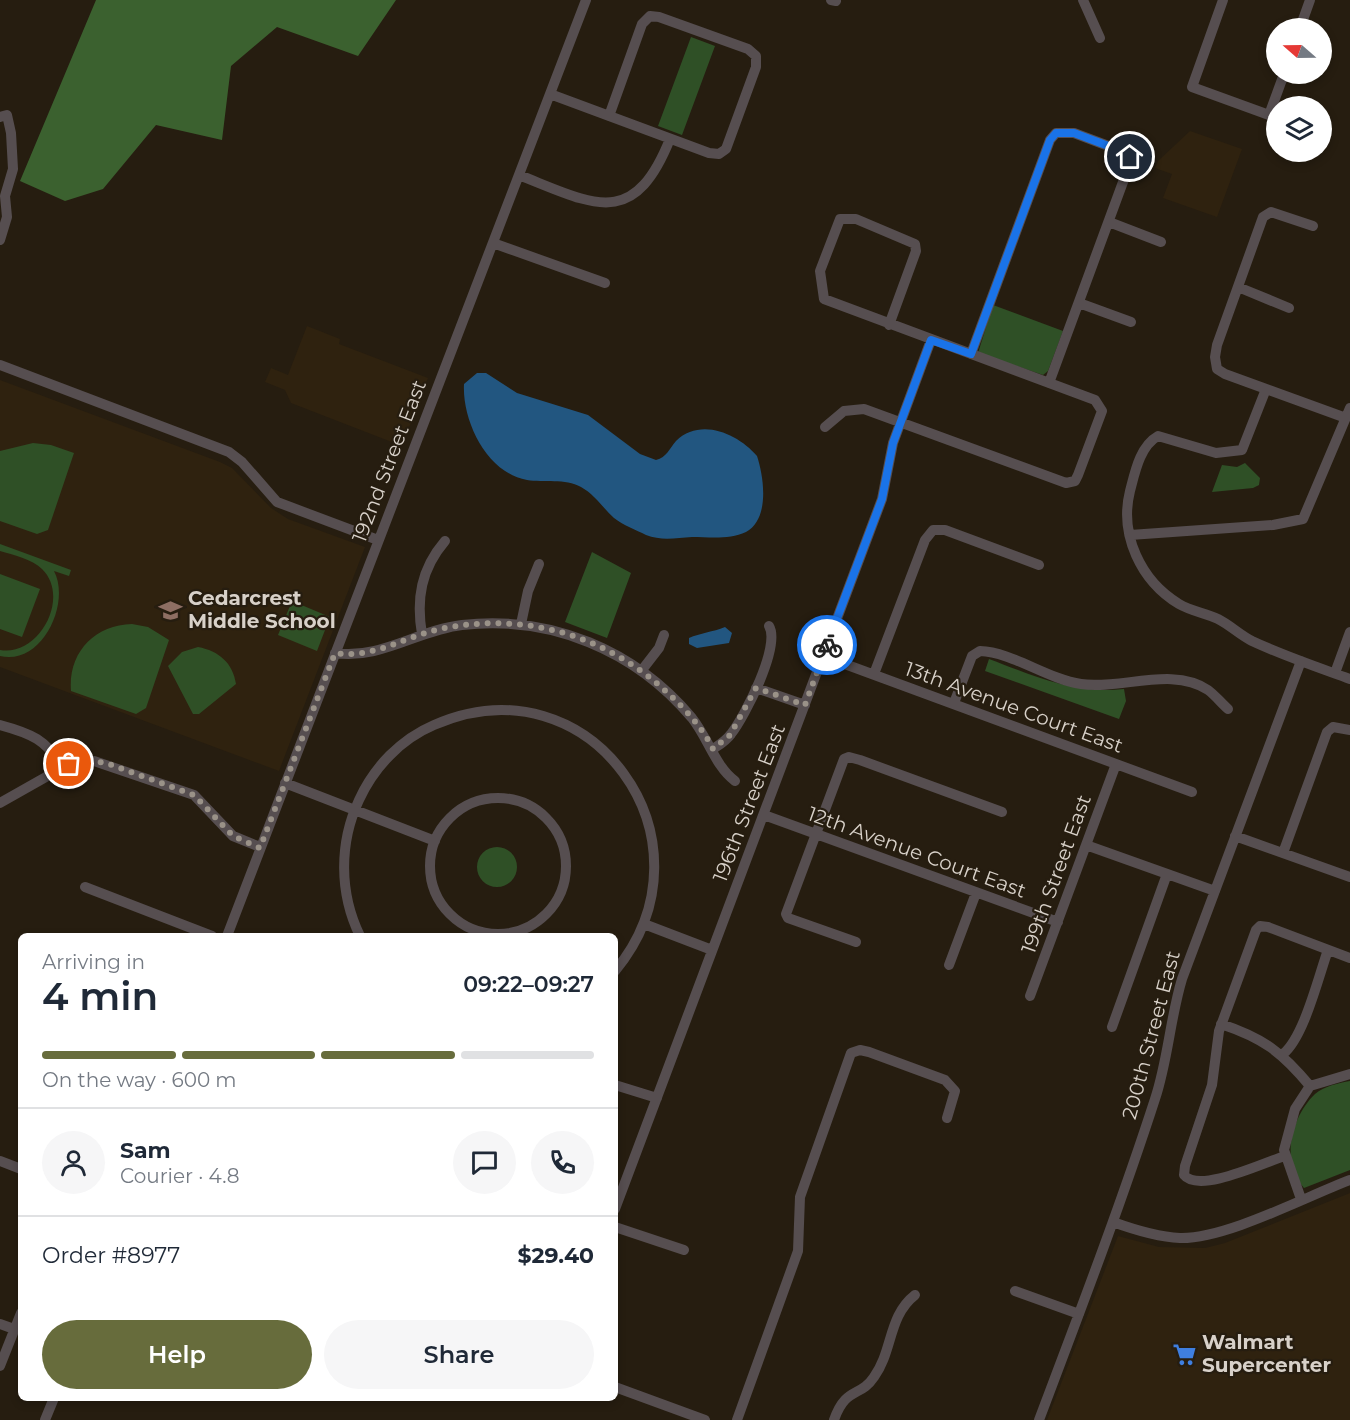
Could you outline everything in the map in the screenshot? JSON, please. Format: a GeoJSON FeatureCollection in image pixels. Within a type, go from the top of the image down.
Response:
{"type":"FeatureCollection","features":[{"type":"Feature","properties":{"kind":"street","name":"192nd Street East"},"geometry":{"type":"LineString","coordinates":[[232,933],[260,848],[586,0]]}},
{"type":"Feature","properties":{"kind":"street"},"geometry":{"type":"LineString","coordinates":[[1083,0],[1100,38]]}},
{"type":"Feature","properties":{"kind":"street"},"geometry":{"type":"LineString","coordinates":[[1223,0],[1192,87],[1269,115],[1280,84]]}},
{"type":"Feature","properties":{"kind":"street"},"geometry":{"type":"LineString","coordinates":[[1304,18],[1310,0]]}},
{"type":"Feature","properties":{"kind":"street"},"geometry":{"type":"LineString","coordinates":[[550,94],[670,139],[709,153],[719,154],[726,149],[756,67],[756,56],[748,49],[659,17],[650,16],[642,24],[609,116]]}},
{"type":"Feature","properties":{"kind":"street"},"geometry":{"type":"LineString","coordinates":[[0,240],[7,217],[3,191],[13,169],[3,116]]}},
{"type":"Feature","properties":{"kind":"street"},"geometry":{"type":"LineString","coordinates":[[971,354],[1050,140],[1056,133],[1074,133],[1127,153],[1130,157],[1128,171],[1049,383]]}},
{"type":"Feature","properties":{"kind":"street"},"geometry":{"type":"LineString","coordinates":[[519,175],[596,203],[627,197],[651,178],[670,139]]}},
{"type":"Feature","properties":{"kind":"street"},"geometry":{"type":"LineString","coordinates":[[1130,535],[1273,525],[1293,522],[1304,516],[1348,413],[1266,389],[1221,372],[1215,362],[1216,345],[1257,229],[1263,218],[1271,212],[1313,226]]}},
{"type":"Feature","properties":{"kind":"street"},"geometry":{"type":"LineString","coordinates":[[825,427],[838,414],[854,409],[864,409],[1070,483],[1078,476],[1100,417],[1100,407],[1095,400],[888,325],[823,298],[820,271],[837,223],[843,219],[856,219],[915,244],[916,251],[888,325]]}},
{"type":"Feature","properties":{"kind":"street"},"geometry":{"type":"LineString","coordinates":[[1109,222],[1161,242]]}},
{"type":"Feature","properties":{"kind":"street"},"geometry":{"type":"LineString","coordinates":[[493,243],[605,283]]}},
{"type":"Feature","properties":{"kind":"street"},"geometry":{"type":"LineString","coordinates":[[1238,287],[1290,308]]}},
{"type":"Feature","properties":{"kind":"street"},"geometry":{"type":"LineString","coordinates":[[1079,303],[1131,322]]}},
{"type":"Feature","properties":{"kind":"street","name":"196th Street East"},"geometry":{"type":"LineString","coordinates":[[618,1201],[882,499],[893,443],[931,340]]}},
{"type":"Feature","properties":{"kind":"street"},"geometry":{"type":"LineString","coordinates":[[0,365],[229,452],[242,462],[277,502],[378,540]]}},
{"type":"Feature","properties":{"kind":"street"},"geometry":{"type":"LineString","coordinates":[[1266,389],[1242,450],[1216,453],[1158,436],[1147,445],[1128,498],[1130,535],[1139,561],[1160,590],[1187,608],[1217,618],[1250,640],[1350,679]]}},
{"type":"Feature","properties":{"kind":"street"},"geometry":{"type":"LineString","coordinates":[[874,674],[925,540],[933,530],[945,530],[1039,565]]}},
{"type":"Feature","properties":{"kind":"street"},"geometry":{"type":"LineString","coordinates":[[422,634],[418,599],[435,554],[446,541]]}},
{"type":"Feature","properties":{"kind":"street"},"geometry":{"type":"LineString","coordinates":[[521,624],[528,591],[539,564]]}},
{"type":"Feature","properties":{"kind":"street"},"geometry":{"type":"LineString","coordinates":[[335,653],[361,655],[422,634],[461,625],[521,624],[558,631],[623,657],[642,670],[692,718],[713,749],[721,769],[735,781]]}},
{"type":"Feature","properties":{"kind":"street"},"geometry":{"type":"LineString","coordinates":[[713,749],[730,735],[756,688],[773,639],[769,626]]}},
{"type":"Feature","properties":{"kind":"street"},"geometry":{"type":"LineString","coordinates":[[1335,673],[1350,632]]}},
{"type":"Feature","properties":{"kind":"street"},"geometry":{"type":"LineString","coordinates":[[642,670],[659,648],[664,635]]}},
{"type":"Feature","properties":{"kind":"street"},"geometry":{"type":"LineString","coordinates":[[954,704],[975,652],[992,653],[1079,684],[1100,686],[1164,680],[1190,682],[1207,689],[1228,709]]}},
{"type":"Feature","properties":{"kind":"street","name":"13th Avenue Court East"},"geometry":{"type":"LineString","coordinates":[[823,656],[1192,792]]}},
{"type":"Feature","properties":{"kind":"street","name":"200th Street East"},"geometry":{"type":"LineString","coordinates":[[1039,1420],[1113,1222],[1162,1078],[1176,999],[1300,661]]}},
{"type":"Feature","properties":{"kind":"street"},"geometry":{"type":"LineString","coordinates":[[756,688],[805,705]]}},
{"type":"Feature","properties":{"kind":"street"},"geometry":{"type":"LineString","coordinates":[[359,933],[352,916],[344,881],[345,845],[354,810],[367,784],[384,762],[412,737],[429,727],[455,717],[483,711],[520,711],[557,721],[605,750],[629,779],[646,813],[655,850],[650,906],[644,924],[627,956],[618,967]]}},
{"type":"Feature","properties":{"kind":"street"},"geometry":{"type":"LineString","coordinates":[[0,725],[46,744],[53,750],[63,768]]}},
{"type":"Feature","properties":{"kind":"street"},"geometry":{"type":"LineString","coordinates":[[1283,853],[1327,732],[1333,727],[1350,730]]}},
{"type":"Feature","properties":{"kind":"street"},"geometry":{"type":"LineString","coordinates":[[855,942],[788,918],[787,908],[841,762],[849,757],[1002,812]]}},
{"type":"Feature","properties":{"kind":"street"},"geometry":{"type":"LineString","coordinates":[[0,803],[76,761],[94,760],[186,792],[202,801],[233,836],[260,848]]}},
{"type":"Feature","properties":{"kind":"street","name":"199th Street East"},"geometry":{"type":"LineString","coordinates":[[1030,996],[1116,764]]}},
{"type":"Feature","properties":{"kind":"street"},"geometry":{"type":"LineString","coordinates":[[285,783],[435,841]]}},
{"type":"Feature","properties":{"kind":"street"},"geometry":{"type":"LineString","coordinates":[[498,933],[473,929],[447,911],[435,893],[430,862],[435,841],[446,823],[471,804],[492,798],[523,803],[541,814],[560,839],[565,860],[561,891],[550,909],[525,928],[508,933]]}},
{"type":"Feature","properties":{"kind":"street","name":"12th Avenue Court East"},"geometry":{"type":"LineString","coordinates":[[764,815],[1058,922]]}},
{"type":"Feature","properties":{"kind":"street"},"geometry":{"type":"LineString","coordinates":[[1235,836],[1350,877]]}},
{"type":"Feature","properties":{"kind":"street"},"geometry":{"type":"LineString","coordinates":[[1086,845],[1215,891]]}},
{"type":"Feature","properties":{"kind":"street"},"geometry":{"type":"LineString","coordinates":[[1112,1027],[1167,874]]}},
{"type":"Feature","properties":{"kind":"street"},"geometry":{"type":"LineString","coordinates":[[85,888],[204,933]]}},
{"type":"Feature","properties":{"kind":"street"},"geometry":{"type":"LineString","coordinates":[[948,965],[976,893]]}},
{"type":"Feature","properties":{"kind":"street"},"geometry":{"type":"LineString","coordinates":[[644,924],[712,950]]}},
{"type":"Feature","properties":{"kind":"street"},"geometry":{"type":"LineString","coordinates":[[1285,1156],[1221,1179],[1197,1182],[1185,1178],[1185,1166],[1212,1085],[1221,1024],[1254,934],[1260,926],[1350,958]]}},
{"type":"Feature","properties":{"kind":"street"},"geometry":{"type":"LineString","coordinates":[[1283,1054],[1292,1047],[1299,1031],[1328,950]]}},
{"type":"Feature","properties":{"kind":"street"},"geometry":{"type":"LineString","coordinates":[[1221,1024],[1248,1033],[1283,1054],[1310,1086]]}},
{"type":"Feature","properties":{"kind":"street"},"geometry":{"type":"LineString","coordinates":[[737,1420],[798,1251],[800,1197],[848,1059],[853,1051],[868,1052],[945,1080],[955,1091],[947,1118]]}},
{"type":"Feature","properties":{"kind":"street"},"geometry":{"type":"LineString","coordinates":[[1301,1199],[1285,1156],[1285,1141],[1291,1118],[1310,1086],[1350,1074]]}},
{"type":"Feature","properties":{"kind":"street"},"geometry":{"type":"LineString","coordinates":[[618,1086],[657,1098]]}},
{"type":"Feature","properties":{"kind":"street"},"geometry":{"type":"LineString","coordinates":[[0,1161],[18,1168]]}},
{"type":"Feature","properties":{"kind":"street"},"geometry":{"type":"LineString","coordinates":[[1113,1222],[1162,1236],[1196,1237],[1227,1230],[1350,1180]]}},
{"type":"Feature","properties":{"kind":"street"},"geometry":{"type":"LineString","coordinates":[[618,1228],[684,1250]]}},
{"type":"Feature","properties":{"kind":"street"},"geometry":{"type":"LineString","coordinates":[[1015,1291],[1079,1314]]}},
{"type":"Feature","properties":{"kind":"street"},"geometry":{"type":"LineString","coordinates":[[834,1420],[842,1401],[875,1377],[901,1307],[915,1295]]}},
{"type":"Feature","properties":{"kind":"street"},"geometry":{"type":"LineString","coordinates":[[0,1366],[18,1320]]}},
{"type":"Feature","properties":{"kind":"street"},"geometry":{"type":"LineString","coordinates":[[0,1324],[14,1329]]}},
{"type":"Feature","properties":{"kind":"street"},"geometry":{"type":"LineString","coordinates":[[618,1388],[705,1420]]}},
{"type":"Feature","properties":{"kind":"street"},"geometry":{"type":"LineString","coordinates":[[45,1420],[53,1401]]}},
{"type":"Feature","properties":{"kind":"shaded area"},"geometry":{"type":"Polygon","coordinates":[[[1190,131],[1242,149],[1217,217],[1163,198],[1172,174],[1155,168],[1158,161],[1190,131]]]}},
{"type":"Feature","properties":{"kind":"shaded area"},"geometry":{"type":"Polygon","coordinates":[[[307,326],[340,339],[339,344],[428,378],[402,446],[291,403],[285,390],[265,382],[271,368],[288,375],[307,326]]]}},
{"type":"Feature","properties":{"kind":"shaded area","name":"Cedarcrest Middle School"},"geometry":{"type":"Polygon","coordinates":[[[0,380],[220,462],[232,468],[271,508],[288,519],[365,547],[279,771],[0,667],[0,380]]]}},
{"type":"Feature","properties":{"kind":"shaded area"},"geometry":{"type":"Polygon","coordinates":[[[1350,1193],[1350,1420],[1047,1420],[1118,1236],[1159,1247],[1205,1248],[1225,1243],[1350,1193]]]}},
{"type":"Feature","properties":{"kind":"green space"},"geometry":{"type":"Polygon","coordinates":[[[96,0],[396,0],[358,56],[277,27],[231,66],[222,140],[156,125],[103,189],[65,201],[20,181],[96,0]]]}},
{"type":"Feature","properties":{"kind":"green space"},"geometry":{"type":"Polygon","coordinates":[[[691,37],[715,46],[682,135],[658,126],[691,37]]]}},
{"type":"Feature","properties":{"kind":"green space"},"geometry":{"type":"Polygon","coordinates":[[[993,305],[1063,331],[1048,371],[1043,375],[978,353],[993,305]]]}},
{"type":"Feature","properties":{"kind":"green space"},"geometry":{"type":"Polygon","coordinates":[[[33,443],[51,445],[74,453],[48,530],[37,534],[0,521],[0,451],[33,443]]]}},
{"type":"Feature","properties":{"kind":"green space"},"geometry":{"type":"Polygon","coordinates":[[[1245,463],[1260,478],[1259,485],[1253,488],[1212,492],[1222,465],[1237,467],[1245,463]]]}},
{"type":"Feature","properties":{"kind":"green space"},"geometry":{"type":"Polygon","coordinates":[[[0,544],[71,570],[69,576],[54,571],[59,599],[49,629],[40,642],[29,651],[15,657],[0,656],[0,650],[14,650],[27,644],[38,635],[52,609],[53,594],[50,581],[42,569],[28,560],[0,551],[0,544]]]}},
{"type":"Feature","properties":{"kind":"green space"},"geometry":{"type":"Polygon","coordinates":[[[592,552],[631,573],[607,638],[565,622],[592,552]]]}},
{"type":"Feature","properties":{"kind":"green space"},"geometry":{"type":"Polygon","coordinates":[[[0,574],[40,589],[22,637],[0,629],[0,574]]]}},
{"type":"Feature","properties":{"kind":"green space"},"geometry":{"type":"Polygon","coordinates":[[[292,601],[330,617],[317,651],[278,635],[292,601]]]}},
{"type":"Feature","properties":{"kind":"green space"},"geometry":{"type":"Polygon","coordinates":[[[132,624],[148,627],[169,640],[146,708],[136,714],[71,691],[74,665],[86,644],[106,630],[132,624]]]}},
{"type":"Feature","properties":{"kind":"green space"},"geometry":{"type":"Polygon","coordinates":[[[198,647],[224,659],[232,670],[236,684],[199,714],[193,714],[168,666],[182,652],[198,647]]]}},
{"type":"Feature","properties":{"kind":"green space"},"geometry":{"type":"Polygon","coordinates":[[[989,659],[1055,683],[1088,689],[1124,689],[1126,701],[1119,719],[985,671],[989,659]]]}},
{"type":"Feature","properties":{"kind":"green space"},"geometry":{"type":"Polygon","coordinates":[[[497,847],[511,853],[517,867],[511,881],[497,887],[483,881],[477,867],[483,853],[497,847]]]}},
{"type":"Feature","properties":{"kind":"green space"},"geometry":{"type":"Polygon","coordinates":[[[1350,1081],[1350,1170],[1304,1188],[1292,1166],[1291,1153],[1295,1127],[1300,1115],[1319,1091],[1350,1081]]]}},
{"type":"Feature","properties":{"kind":"water"},"geometry":{"type":"Polygon","coordinates":[[[477,373],[486,373],[517,393],[588,415],[640,454],[656,460],[665,455],[676,441],[697,430],[708,429],[730,435],[757,456],[763,486],[759,518],[746,532],[733,536],[657,538],[618,521],[590,493],[575,484],[527,480],[513,475],[489,456],[480,443],[467,414],[464,384],[477,373]]]}},
{"type":"Feature","properties":{"kind":"water"},"geometry":{"type":"Polygon","coordinates":[[[725,627],[732,633],[729,643],[697,648],[689,644],[689,638],[725,627]]]}},
{"type":"Feature","properties":{"kind":"way so far"},"geometry":{"type":"LineString","coordinates":[[69,764],[76,761],[94,760],[194,795],[211,810],[233,836],[260,848],[335,653],[361,655],[375,652],[422,634],[461,625],[505,623],[558,631],[602,647],[642,670],[692,718],[713,749],[730,735],[746,710],[756,688],[805,705],[827,645]]}},
{"type":"Feature","properties":{"kind":"place","name":"Cedarcrest Middle School"},"geometry":{"type":"Point","coordinates":[170,610]}},
{"type":"Feature","properties":{"kind":"place","name":"Walmart Supercenter"},"geometry":{"type":"Point","coordinates":[1184,1354]}},
{"type":"Feature","properties":{"kind":"route"},"geometry":{"type":"LineString","coordinates":[[827,645],[882,499],[893,443],[931,340],[971,354],[1052,136],[1064,131],[1074,133],[1127,153],[1130,157]]}}]}
